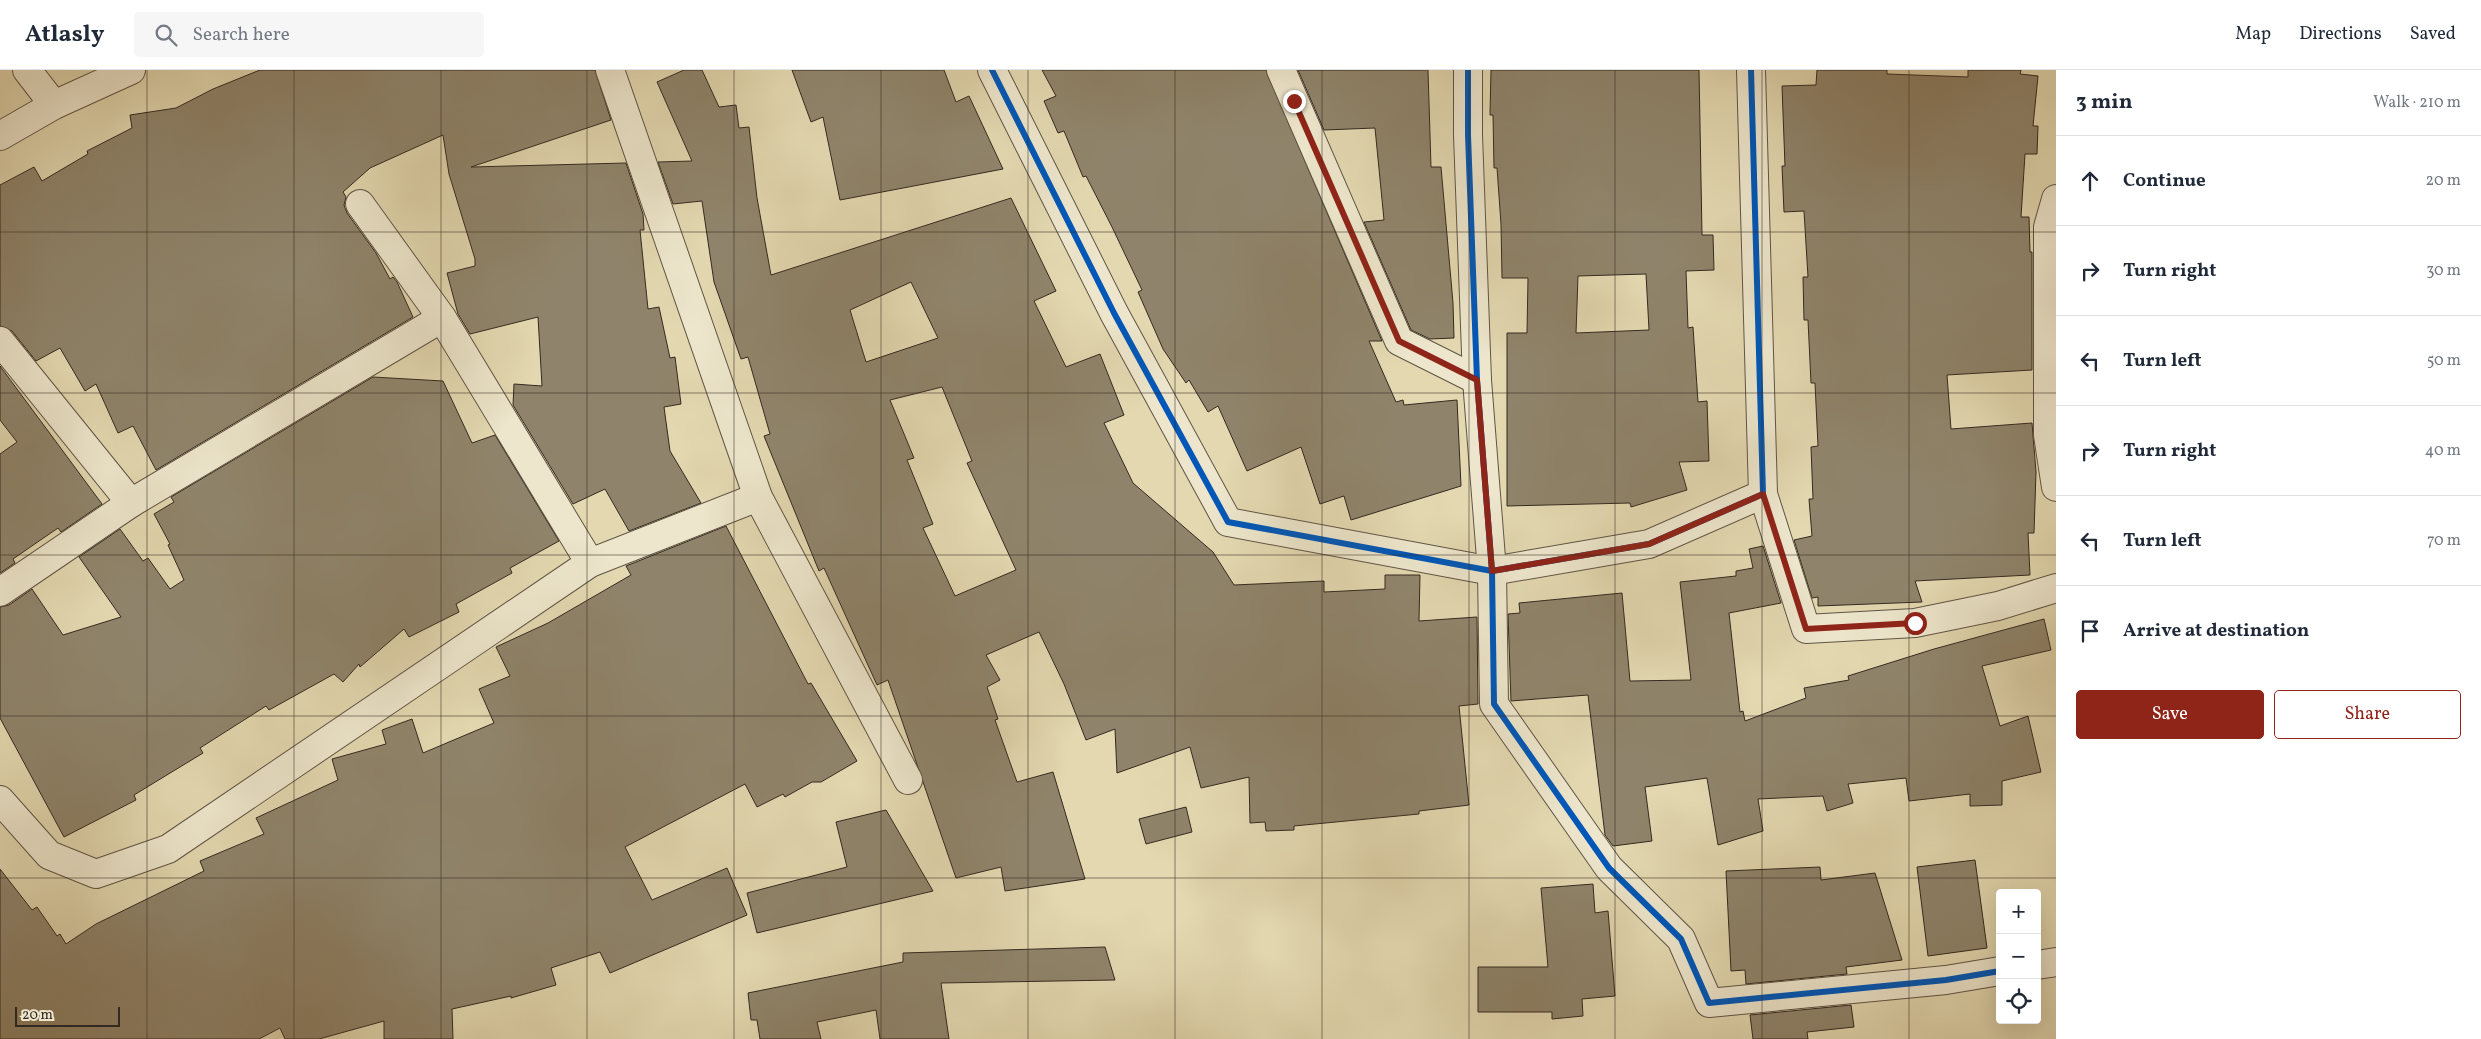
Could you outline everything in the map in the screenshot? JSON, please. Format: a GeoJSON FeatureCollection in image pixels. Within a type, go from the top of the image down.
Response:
{"type":"FeatureCollection","features":[{"type":"Feature","properties":{"kind":"street"},"geometry":{"type":"LineString","coordinates":[[27,70],[54,106]]}},
{"type":"Feature","properties":{"kind":"street"},"geometry":{"type":"LineString","coordinates":[[0,136],[54,106],[131,70]]}},
{"type":"Feature","properties":{"kind":"street"},"geometry":{"type":"LineString","coordinates":[[610,70],[758,497],[908,780]]}},
{"type":"Feature","properties":{"kind":"street"},"geometry":{"type":"LineString","coordinates":[[992,70],[1114,313],[1228,522],[1492,571],[1649,544],[1763,494]]}},
{"type":"Feature","properties":{"kind":"street"},"geometry":{"type":"LineString","coordinates":[[1282,70],[1399,341],[1477,380]]}},
{"type":"Feature","properties":{"kind":"street"},"geometry":{"type":"LineString","coordinates":[[1468,70],[1468,135],[1477,380],[1492,571],[1494,704],[1609,868],[1682,939],[1709,1004],[1946,980],[1996,972]]}},
{"type":"Feature","properties":{"kind":"street"},"geometry":{"type":"LineString","coordinates":[[1751,70],[1763,494],[1806,629],[1915,623],[1998,606],[2056,588]]}},
{"type":"Feature","properties":{"kind":"street"},"geometry":{"type":"LineString","coordinates":[[2056,199],[2048,227],[2048,435],[2056,487]]}},
{"type":"Feature","properties":{"kind":"street"},"geometry":{"type":"LineString","coordinates":[[360,204],[442,318],[590,563]]}},
{"type":"Feature","properties":{"kind":"street"},"geometry":{"type":"LineString","coordinates":[[0,592],[131,503],[442,318]]}},
{"type":"Feature","properties":{"kind":"street"},"geometry":{"type":"LineString","coordinates":[[0,341],[131,503]]}},
{"type":"Feature","properties":{"kind":"street"},"geometry":{"type":"LineString","coordinates":[[0,800],[49,855],[96,874],[168,849],[590,563],[758,497]]}},
{"type":"Feature","properties":{"kind":"street"},"geometry":{"type":"LineString","coordinates":[[2056,576],[2056,592]]}},
{"type":"Feature","properties":{"kind":"street"},"geometry":{"type":"LineString","coordinates":[[2041,964],[2056,962]]}},
{"type":"Feature","properties":{"kind":"building"},"geometry":{"type":"Polygon","coordinates":[[[260,70],[595,70],[611,120],[471,167],[626,163],[643,214],[644,230],[640,230],[648,309],[659,307],[670,358],[675,357],[681,404],[664,407],[670,451],[701,503],[629,531],[605,489],[573,504],[513,405],[514,384],[542,386],[538,317],[470,334],[458,314],[447,273],[475,266],[475,259],[449,174],[443,135],[370,168],[343,192],[346,197],[344,205],[347,213],[376,253],[390,279],[393,277],[397,282],[413,317],[156,470],[133,426],[118,433],[96,384],[85,391],[60,348],[36,361],[12,331],[0,326],[0,185],[34,167],[42,181],[88,154],[87,151],[132,128],[130,115],[176,108],[213,89],[260,70]]]}},
{"type":"Feature","properties":{"kind":"building"},"geometry":{"type":"Polygon","coordinates":[[[684,70],[702,70],[719,107],[736,105],[739,128],[749,127],[757,198],[771,275],[1011,198],[1056,291],[1034,301],[1066,367],[1100,354],[1124,415],[1104,423],[1133,483],[1213,552],[1234,585],[1324,581],[1324,592],[1385,589],[1385,575],[1420,575],[1419,621],[1477,617],[1478,704],[1459,706],[1469,805],[1419,811],[1419,814],[1294,826],[1294,830],[1266,831],[1265,822],[1250,823],[1249,777],[1201,788],[1190,747],[1117,773],[1115,729],[1086,740],[1064,684],[1039,632],[986,655],[1000,680],[987,687],[998,719],[995,720],[1017,782],[1053,772],[1085,879],[1005,891],[1001,867],[956,878],[888,680],[877,685],[824,568],[819,571],[764,436],[770,434],[748,357],[741,359],[714,282],[702,201],[673,204],[658,162],[692,161],[657,82],[684,70]],[[911,282],[850,310],[866,362],[938,338],[911,282]],[[942,387],[890,400],[914,458],[907,460],[933,524],[923,528],[955,596],[1016,570],[967,463],[972,461],[942,387]]]}},
{"type":"Feature","properties":{"kind":"building"},"geometry":{"type":"Polygon","coordinates":[[[792,70],[944,70],[956,102],[969,96],[1003,169],[840,200],[823,117],[811,122],[792,70]]]}},
{"type":"Feature","properties":{"kind":"building"},"geometry":{"type":"Polygon","coordinates":[[[1042,70],[1266,70],[1382,341],[1369,341],[1396,402],[1403,400],[1404,405],[1457,400],[1461,486],[1351,520],[1344,496],[1320,504],[1301,447],[1247,471],[1218,406],[1208,412],[1189,380],[1186,383],[1163,349],[1138,292],[1142,290],[1112,227],[1086,176],[1083,177],[1064,131],[1058,133],[1044,101],[1056,96],[1042,70]]]}},
{"type":"Feature","properties":{"kind":"building"},"geometry":{"type":"Polygon","coordinates":[[[1298,70],[1428,70],[1431,167],[1441,167],[1453,303],[1454,338],[1430,339],[1411,330],[1364,222],[1384,220],[1375,128],[1324,130],[1298,70]]]}},
{"type":"Feature","properties":{"kind":"building"},"geometry":{"type":"Polygon","coordinates":[[[1491,70],[1699,70],[1702,235],[1713,235],[1714,270],[1686,271],[1688,328],[1693,327],[1698,402],[1707,401],[1709,461],[1679,462],[1687,490],[1631,507],[1630,503],[1507,506],[1507,333],[1527,333],[1528,278],[1502,278],[1497,168],[1494,168],[1493,115],[1490,115],[1491,70]],[[1646,274],[1578,276],[1576,333],[1649,330],[1646,274]]]}},
{"type":"Feature","properties":{"kind":"building"},"geometry":{"type":"Polygon","coordinates":[[[1817,70],[1887,70],[1887,74],[1968,77],[1968,70],[2021,70],[2020,74],[2038,76],[2033,126],[2038,126],[2037,154],[2025,154],[2021,217],[2029,217],[2030,252],[2032,252],[2032,370],[1947,375],[1951,429],[2032,423],[2036,472],[2034,533],[2028,533],[2030,575],[1915,581],[1922,602],[1818,606],[1818,597],[1812,598],[1794,540],[1812,536],[1809,499],[1813,499],[1811,447],[1818,446],[1815,383],[1811,383],[1808,320],[1804,320],[1803,277],[1808,277],[1804,211],[1784,212],[1782,166],[1785,166],[1782,86],[1816,85],[1817,70]]]}},
{"type":"Feature","properties":{"kind":"building"},"geometry":{"type":"Polygon","coordinates":[[[0,366],[102,504],[61,532],[58,528],[13,559],[15,563],[0,573],[0,454],[17,442],[0,420],[0,366]]]}},
{"type":"Feature","properties":{"kind":"building"},"geometry":{"type":"Polygon","coordinates":[[[373,377],[443,381],[472,443],[495,435],[559,541],[510,568],[512,573],[456,604],[459,612],[409,637],[404,629],[360,667],[359,664],[343,682],[334,674],[269,710],[266,706],[200,748],[203,753],[134,795],[136,800],[64,837],[0,718],[0,607],[9,605],[32,589],[63,635],[121,617],[79,557],[120,529],[143,561],[148,558],[170,589],[184,580],[168,545],[170,544],[154,514],[174,502],[171,497],[373,377]]]}},
{"type":"Feature","properties":{"kind":"building"},"geometry":{"type":"Polygon","coordinates":[[[726,526],[808,684],[811,683],[857,761],[821,782],[812,782],[785,797],[783,794],[757,807],[745,784],[625,847],[652,900],[727,868],[747,915],[610,973],[600,952],[551,968],[556,985],[511,998],[511,996],[452,1009],[453,1039],[384,1039],[384,1021],[319,1039],[285,1039],[280,1028],[259,1039],[0,1039],[0,869],[32,910],[37,907],[57,936],[60,934],[66,944],[96,924],[204,871],[200,861],[264,834],[256,818],[338,780],[332,759],[386,744],[382,730],[412,719],[423,753],[494,723],[479,689],[510,676],[496,647],[548,623],[631,575],[626,566],[726,526]]]}},
{"type":"Feature","properties":{"kind":"building"},"geometry":{"type":"Polygon","coordinates":[[[1763,546],[1781,603],[1729,613],[1740,712],[1743,711],[1745,721],[1806,698],[1804,688],[1849,680],[1848,676],[1934,649],[2044,619],[2051,650],[1982,666],[2000,726],[2028,716],[2041,772],[2002,781],[2002,805],[1970,806],[1970,794],[1909,801],[1906,778],[1848,784],[1853,803],[1827,811],[1823,796],[1758,799],[1763,831],[1718,845],[1707,778],[1645,787],[1652,841],[1613,846],[1605,835],[1588,695],[1511,701],[1508,614],[1520,613],[1519,603],[1622,593],[1630,681],[1691,680],[1680,582],[1736,576],[1736,571],[1753,568],[1749,549],[1763,546]]]}},
{"type":"Feature","properties":{"kind":"building"},"geometry":{"type":"Polygon","coordinates":[[[1186,807],[1192,832],[1146,844],[1139,819],[1186,807]]]}},
{"type":"Feature","properties":{"kind":"building"},"geometry":{"type":"Polygon","coordinates":[[[886,810],[933,891],[757,933],[747,893],[847,867],[836,822],[886,810]]]}},
{"type":"Feature","properties":{"kind":"building"},"geometry":{"type":"Polygon","coordinates":[[[1975,860],[1987,948],[1928,956],[1917,867],[1975,860]]]}},
{"type":"Feature","properties":{"kind":"building"},"geometry":{"type":"Polygon","coordinates":[[[1820,867],[1821,880],[1875,873],[1902,960],[1846,967],[1847,974],[1746,984],[1745,970],[1731,971],[1726,871],[1820,867]]]}},
{"type":"Feature","properties":{"kind":"building"},"geometry":{"type":"Polygon","coordinates":[[[1593,884],[1595,913],[1608,911],[1615,996],[1582,999],[1583,1016],[1552,1019],[1552,1012],[1478,1012],[1478,967],[1548,967],[1541,888],[1593,884]]]}},
{"type":"Feature","properties":{"kind":"building"},"geometry":{"type":"Polygon","coordinates":[[[1105,947],[1115,980],[941,983],[949,1039],[880,1039],[876,1010],[817,1022],[821,1039],[760,1039],[757,1020],[751,1020],[748,993],[903,962],[903,953],[1105,947]]]}},
{"type":"Feature","properties":{"kind":"building"},"geometry":{"type":"Polygon","coordinates":[[[1851,1005],[1854,1027],[1807,1032],[1808,1039],[1753,1039],[1750,1015],[1851,1005]]]}},
{"type":"Feature","properties":{"kind":"cycle path"},"geometry":{"type":"LineString","coordinates":[[992,70],[1114,313],[1228,522],[1492,571],[1649,544],[1763,494],[1751,70]]}},
{"type":"Feature","properties":{"kind":"cycle path"},"geometry":{"type":"LineString","coordinates":[[1468,70],[1468,135],[1477,380],[1492,571],[1494,704],[1609,868],[1681,939],[1709,1003],[1946,980],[1996,972]]}},
{"type":"Feature","properties":{"kind":"route"},"geometry":{"type":"LineString","coordinates":[[1294,101],[1399,341],[1477,380],[1492,571],[1649,544],[1763,494],[1806,629],[1915,623]]}}]}
